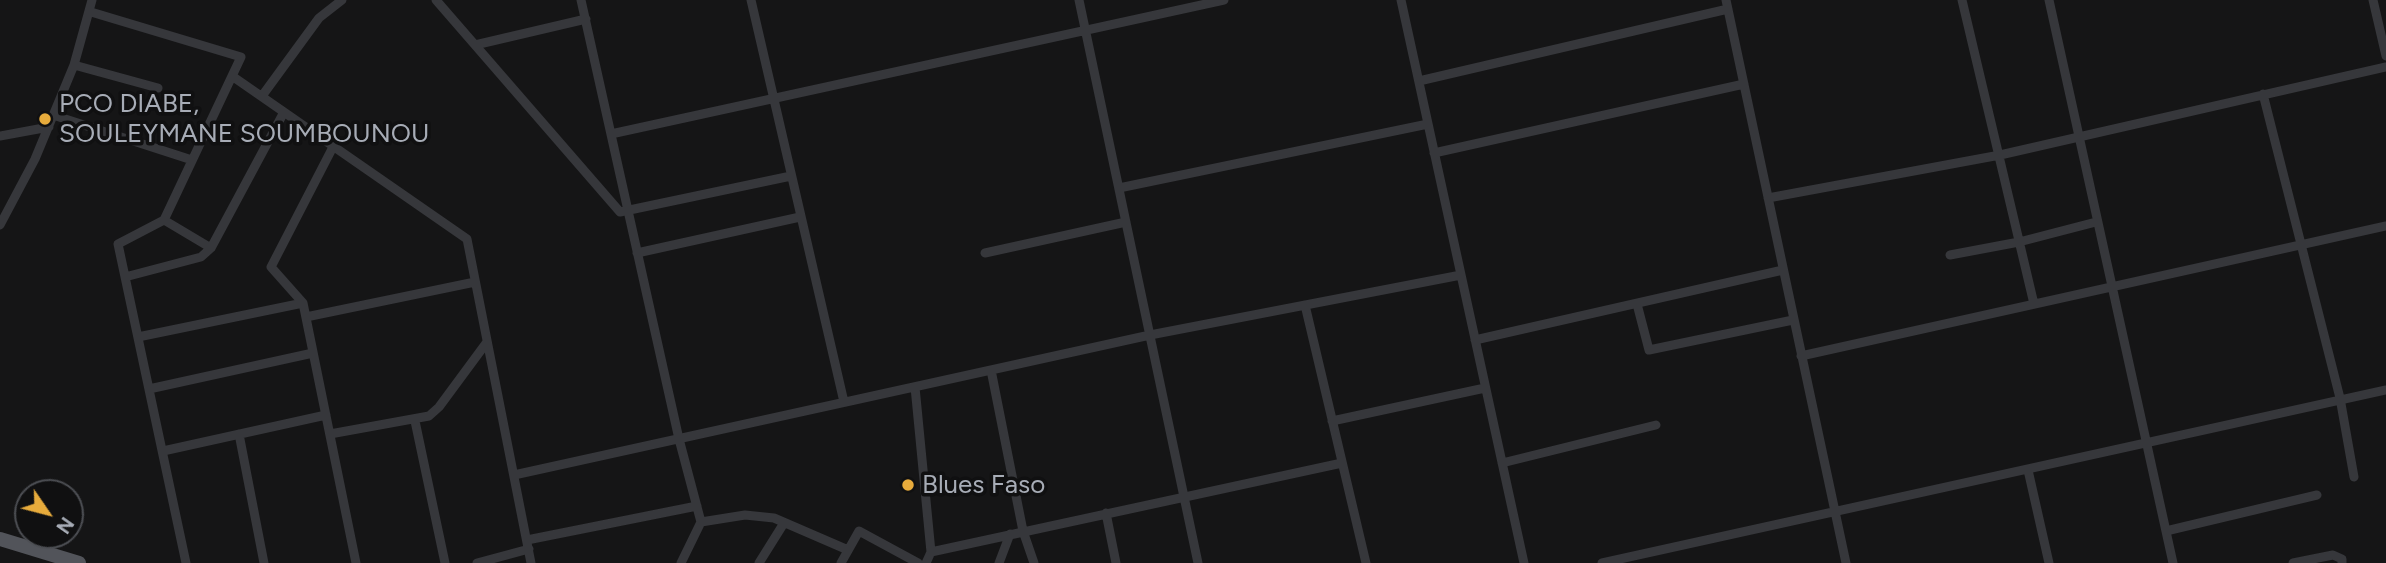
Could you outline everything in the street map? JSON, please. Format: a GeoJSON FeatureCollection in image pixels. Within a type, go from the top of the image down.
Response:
{"type":"FeatureCollection","features":[{"type":"Feature","properties":{"kind":"main road"},"geometry":{"type":"LineString","coordinates":[[0,539],[48,558],[79,563]]}},
{"type":"Feature","properties":{"kind":"street"},"geometry":{"type":"LineString","coordinates":[[0,225],[35,159],[74,65],[91,12],[91,0]]}},
{"type":"Feature","properties":{"kind":"street"},"geometry":{"type":"LineString","coordinates":[[262,96],[319,18],[342,0]]}},
{"type":"Feature","properties":{"kind":"street"},"geometry":{"type":"LineString","coordinates":[[436,0],[620,212],[791,176]]}},
{"type":"Feature","properties":{"kind":"street"},"geometry":{"type":"LineString","coordinates":[[581,0],[679,439],[701,522],[681,563]]}},
{"type":"Feature","properties":{"kind":"street"},"geometry":{"type":"LineString","coordinates":[[751,0],[844,402]]}},
{"type":"Feature","properties":{"kind":"street"},"geometry":{"type":"LineString","coordinates":[[1079,0],[1198,563]]}},
{"type":"Feature","properties":{"kind":"street"},"geometry":{"type":"LineString","coordinates":[[611,134],[1224,0]]}},
{"type":"Feature","properties":{"kind":"street"},"geometry":{"type":"LineString","coordinates":[[1401,0],[1524,563]]}},
{"type":"Feature","properties":{"kind":"street"},"geometry":{"type":"LineString","coordinates":[[1962,0],[2034,304]]}},
{"type":"Feature","properties":{"kind":"street"},"geometry":{"type":"LineString","coordinates":[[2049,0],[2173,563]]}},
{"type":"Feature","properties":{"kind":"street"},"geometry":{"type":"LineString","coordinates":[[2373,0],[2386,56]]}},
{"type":"Feature","properties":{"kind":"street"},"geometry":{"type":"LineString","coordinates":[[1419,82],[1727,5],[1846,563]]}},
{"type":"Feature","properties":{"kind":"street"},"geometry":{"type":"LineString","coordinates":[[91,12],[241,57],[164,220],[118,244],[186,563]]}},
{"type":"Feature","properties":{"kind":"street"},"geometry":{"type":"LineString","coordinates":[[475,44],[586,19]]}},
{"type":"Feature","properties":{"kind":"street"},"geometry":{"type":"LineString","coordinates":[[74,65],[158,88]]}},
{"type":"Feature","properties":{"kind":"street"},"geometry":{"type":"LineString","coordinates":[[1768,198],[2000,155],[2386,67]]}},
{"type":"Feature","properties":{"kind":"street"},"geometry":{"type":"LineString","coordinates":[[232,76],[467,239],[531,563]]}},
{"type":"Feature","properties":{"kind":"street"},"geometry":{"type":"LineString","coordinates":[[1434,153],[1744,85]]}},
{"type":"Feature","properties":{"kind":"street"},"geometry":{"type":"LineString","coordinates":[[2263,94],[2340,398],[2354,477]]}},
{"type":"Feature","properties":{"kind":"street"},"geometry":{"type":"LineString","coordinates":[[125,277],[201,257],[211,248],[284,111]]}},
{"type":"Feature","properties":{"kind":"street"},"geometry":{"type":"LineString","coordinates":[[53,115],[192,160]]}},
{"type":"Feature","properties":{"kind":"street"},"geometry":{"type":"LineString","coordinates":[[1119,188],[1428,124]]}},
{"type":"Feature","properties":{"kind":"street"},"geometry":{"type":"LineString","coordinates":[[0,136],[48,127]]}},
{"type":"Feature","properties":{"kind":"street"},"geometry":{"type":"LineString","coordinates":[[334,145],[271,267],[303,303],[356,563]]}},
{"type":"Feature","properties":{"kind":"street"},"geometry":{"type":"LineString","coordinates":[[637,253],[800,217]]}},
{"type":"Feature","properties":{"kind":"street"},"geometry":{"type":"LineString","coordinates":[[164,220],[211,248]]}},
{"type":"Feature","properties":{"kind":"street"},"geometry":{"type":"LineString","coordinates":[[985,253],[1126,222]]}},
{"type":"Feature","properties":{"kind":"street"},"geometry":{"type":"LineString","coordinates":[[1950,255],[2019,242],[2096,222]]}},
{"type":"Feature","properties":{"kind":"street"},"geometry":{"type":"LineString","coordinates":[[1801,356],[2112,286],[2302,247],[2386,226]]}},
{"type":"Feature","properties":{"kind":"street"},"geometry":{"type":"LineString","coordinates":[[1475,340],[1783,271]]}},
{"type":"Feature","properties":{"kind":"street"},"geometry":{"type":"LineString","coordinates":[[514,475],[1150,335],[1461,275]]}},
{"type":"Feature","properties":{"kind":"street"},"geometry":{"type":"LineString","coordinates":[[306,317],[475,282]]}},
{"type":"Feature","properties":{"kind":"street"},"geometry":{"type":"LineString","coordinates":[[138,337],[303,303]]}},
{"type":"Feature","properties":{"kind":"street"},"geometry":{"type":"LineString","coordinates":[[1637,303],[1649,350],[1793,320]]}},
{"type":"Feature","properties":{"kind":"street"},"geometry":{"type":"LineString","coordinates":[[1305,305],[1366,563]]}},
{"type":"Feature","properties":{"kind":"street"},"geometry":{"type":"LineString","coordinates":[[330,434],[415,421],[429,416],[439,407],[487,342]]}},
{"type":"Feature","properties":{"kind":"street"},"geometry":{"type":"LineString","coordinates":[[149,389],[313,352]]}},
{"type":"Feature","properties":{"kind":"street"},"geometry":{"type":"LineString","coordinates":[[991,370],[1023,531],[1034,563]]}},
{"type":"Feature","properties":{"kind":"street"},"geometry":{"type":"LineString","coordinates":[[915,387],[931,552],[926,563]]}},
{"type":"Feature","properties":{"kind":"street"},"geometry":{"type":"LineString","coordinates":[[1332,421],[1486,388]]}},
{"type":"Feature","properties":{"kind":"street"},"geometry":{"type":"LineString","coordinates":[[1602,563],[2386,390]]}},
{"type":"Feature","properties":{"kind":"street"},"geometry":{"type":"LineString","coordinates":[[163,451],[326,415]]}},
{"type":"Feature","properties":{"kind":"street"},"geometry":{"type":"LineString","coordinates":[[415,421],[445,563]]}},
{"type":"Feature","properties":{"kind":"street"},"geometry":{"type":"LineString","coordinates":[[1502,463],[1656,425]]}},
{"type":"Feature","properties":{"kind":"street"},"geometry":{"type":"LineString","coordinates":[[239,435],[264,563]]}},
{"type":"Feature","properties":{"kind":"street"},"geometry":{"type":"LineString","coordinates":[[931,552],[1342,463]]}},
{"type":"Feature","properties":{"kind":"street"},"geometry":{"type":"LineString","coordinates":[[2028,470],[2049,563]]}},
{"type":"Feature","properties":{"kind":"street"},"geometry":{"type":"LineString","coordinates":[[2166,530],[2317,495]]}},
{"type":"Feature","properties":{"kind":"street"},"geometry":{"type":"LineString","coordinates":[[477,563],[528,545],[697,506]]}},
{"type":"Feature","properties":{"kind":"street"},"geometry":{"type":"LineString","coordinates":[[1106,513],[1116,563]]}},
{"type":"Feature","properties":{"kind":"street"},"geometry":{"type":"LineString","coordinates":[[701,522],[745,514],[784,523],[848,550]]}},
{"type":"Feature","properties":{"kind":"street"},"geometry":{"type":"LineString","coordinates":[[760,563],[784,523]]}},
{"type":"Feature","properties":{"kind":"street"},"geometry":{"type":"LineString","coordinates":[[841,563],[859,531],[918,563]]}},
{"type":"Feature","properties":{"kind":"street"},"geometry":{"type":"LineString","coordinates":[[999,563],[1010,534]]}},
{"type":"Feature","properties":{"kind":"street"},"geometry":{"type":"LineString","coordinates":[[2293,563],[2333,555],[2342,559],[2342,563]]}},
{"type":"Feature","properties":{"kind":"place","name":"PCO DIABE, SOULEYMANE SOUMBOUNOU"},"geometry":{"type":"Point","coordinates":[45,119]}},
{"type":"Feature","properties":{"kind":"place","name":"Blues Faso"},"geometry":{"type":"Point","coordinates":[908,485]}}]}
